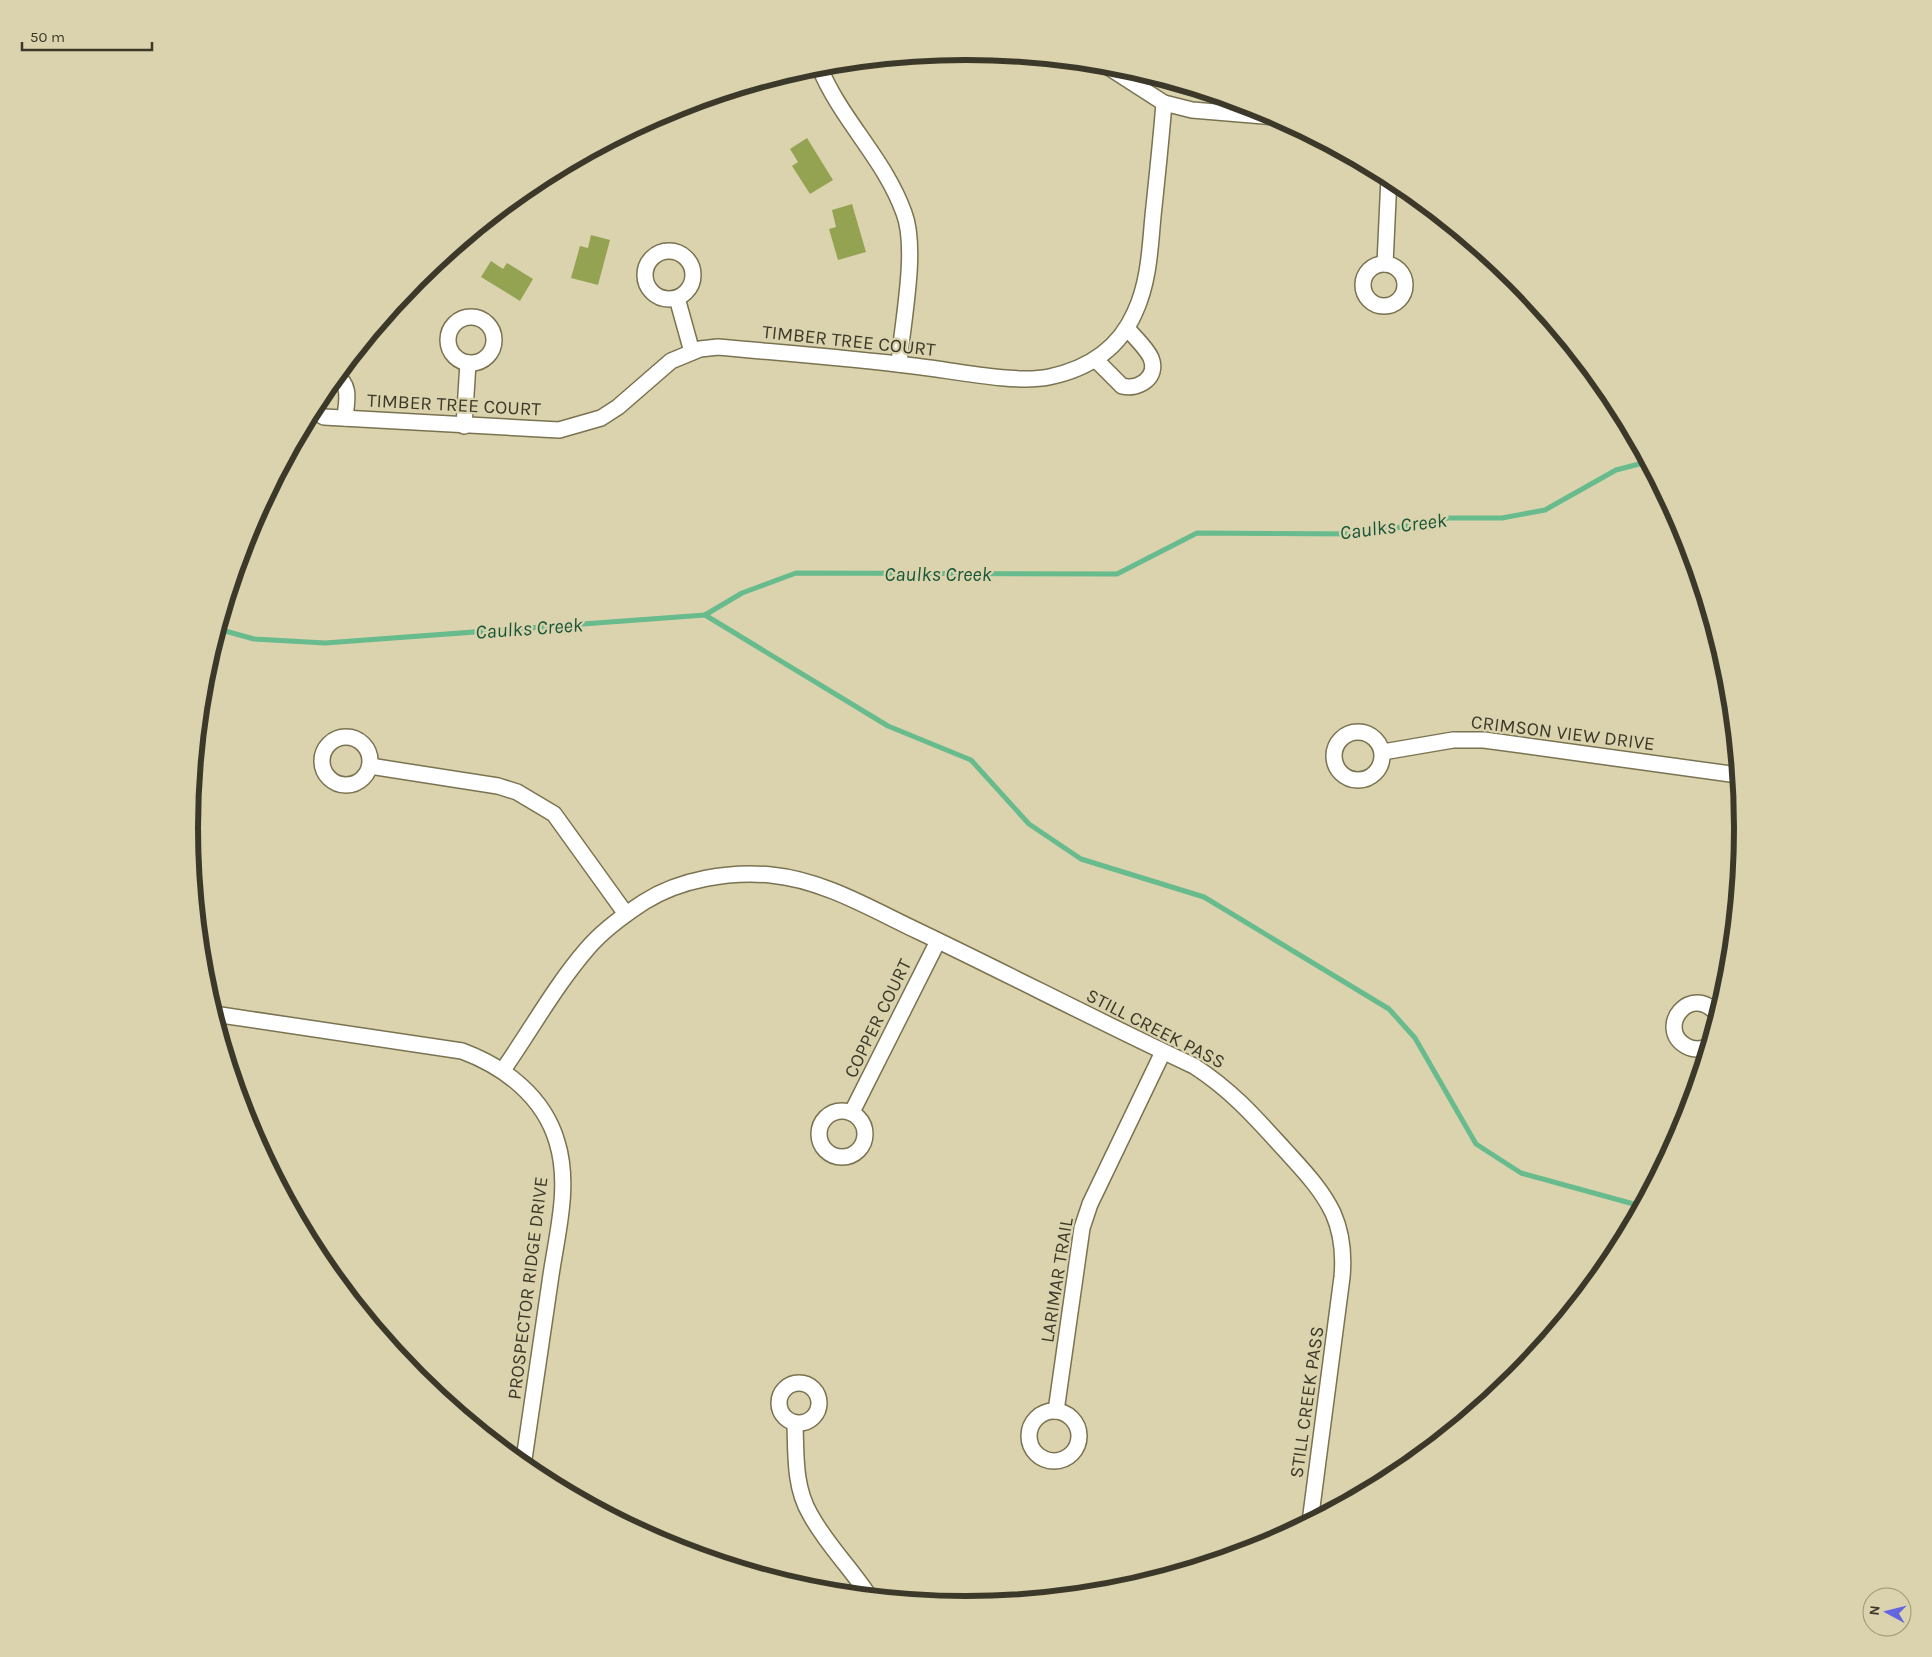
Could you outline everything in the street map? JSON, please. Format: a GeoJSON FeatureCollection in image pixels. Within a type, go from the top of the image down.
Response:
{"type":"FeatureCollection","features":[{"type":"Feature","properties":{"kind":"street"},"geometry":{"type":"LineString","coordinates":[[823,74],[835,96],[886,174],[905,215],[909,261],[899,364]]}},
{"type":"Feature","properties":{"kind":"street"},"geometry":{"type":"LineString","coordinates":[[1123,77],[1164,103],[1192,110],[1252,115]]}},
{"type":"Feature","properties":{"kind":"street","name":"TIMBER TREE COURT"},"geometry":{"type":"LineString","coordinates":[[319,414],[324,417],[559,430],[579,425],[607,414],[671,361],[692,352],[718,347],[899,364],[1020,379],[1047,378],[1062,374],[1096,360],[1107,352],[1127,328],[1135,312],[1143,290],[1149,260],[1164,103]]}},
{"type":"Feature","properties":{"kind":"street"},"geometry":{"type":"LineString","coordinates":[[1385,264],[1389,187]]}},
{"type":"Feature","properties":{"kind":"street"},"geometry":{"type":"LineString","coordinates":[[677,298],[692,352]]}},
{"type":"Feature","properties":{"kind":"street"},"geometry":{"type":"LineString","coordinates":[[1096,360],[1122,386],[1136,387],[1147,380],[1151,373],[1151,358],[1127,328]]}},
{"type":"Feature","properties":{"kind":"street"},"geometry":{"type":"LineString","coordinates":[[464,426],[468,363]]}},
{"type":"Feature","properties":{"kind":"street","name":"TIMBER TREE COURT"},"geometry":{"type":"LineString","coordinates":[[341,382],[348,391],[345,418]]}},
{"type":"Feature","properties":{"kind":"street","name":"CRIMSON VIEW DRIVE"},"geometry":{"type":"LineString","coordinates":[[1383,752],[1453,740],[1484,740],[1733,774]]}},
{"type":"Feature","properties":{"kind":"street"},"geometry":{"type":"LineString","coordinates":[[370,766],[498,786],[517,792],[538,803],[554,814],[566,829],[626,914]]}},
{"type":"Feature","properties":{"kind":"street","name":"STILL CREEK PASS"},"geometry":{"type":"LineString","coordinates":[[502,1070],[587,949],[626,914],[647,900],[694,881],[744,874],[771,875],[822,887],[938,941],[1194,1066],[1221,1083],[1238,1099],[1309,1177],[1333,1214],[1340,1234],[1343,1257],[1342,1277],[1311,1515]]}},
{"type":"Feature","properties":{"kind":"street","name":"COPPER COURT"},"geometry":{"type":"LineString","coordinates":[[852,1112],[938,941]]}},
{"type":"Feature","properties":{"kind":"street"},"geometry":{"type":"LineString","coordinates":[[1702,1048],[1698,1050],[1688,1048],[1680,1042],[1676,1035],[1675,1020],[1679,1011],[1692,1003],[1706,1004],[1712,1010]]}},
{"type":"Feature","properties":{"kind":"street","name":"PROSPECTOR RIDGE DRIVE"},"geometry":{"type":"LineString","coordinates":[[221,1015],[442,1047],[483,1059],[502,1070],[529,1094],[547,1118],[557,1142],[563,1190],[524,1457]]}},
{"type":"Feature","properties":{"kind":"street","name":"LARIMAR TRAIL"},"geometry":{"type":"LineString","coordinates":[[1056,1411],[1082,1228],[1090,1204],[1163,1052]]}},
{"type":"Feature","properties":{"kind":"street"},"geometry":{"type":"LineString","coordinates":[[795,1423],[796,1464],[799,1484],[809,1513],[864,1590]]}},
{"type":"Feature","properties":{"kind":"building"},"geometry":{"type":"Polygon","coordinates":[[[807,138],[833,180],[810,194],[792,166],[798,162],[790,149],[807,138]]]}},
{"type":"Feature","properties":{"kind":"building"},"geometry":{"type":"Polygon","coordinates":[[[852,204],[866,252],[838,260],[829,229],[836,227],[832,210],[852,204]]]}},
{"type":"Feature","properties":{"kind":"building"},"geometry":{"type":"Polygon","coordinates":[[[591,235],[610,240],[598,285],[571,278],[580,246],[588,248],[591,235]]]}},
{"type":"Feature","properties":{"kind":"building"},"geometry":{"type":"Polygon","coordinates":[[[491,261],[503,269],[507,263],[533,279],[520,301],[481,277],[491,261]]]}},
{"type":"Feature","properties":{"kind":"waterway","name":"Caulks Creek"},"geometry":{"type":"LineString","coordinates":[[224,631],[254,639],[325,643],[705,615],[742,593],[796,573],[1117,574],[1197,533],[1363,534],[1449,518],[1502,518],[1545,510],[1616,470],[1642,463]]}},
{"type":"Feature","properties":{"kind":"waterway"},"geometry":{"type":"LineString","coordinates":[[705,615],[888,726],[971,760],[1029,824],[1081,859],[1204,897],[1389,1009],[1415,1038],[1476,1144],[1521,1173],[1636,1205]]}}]}
